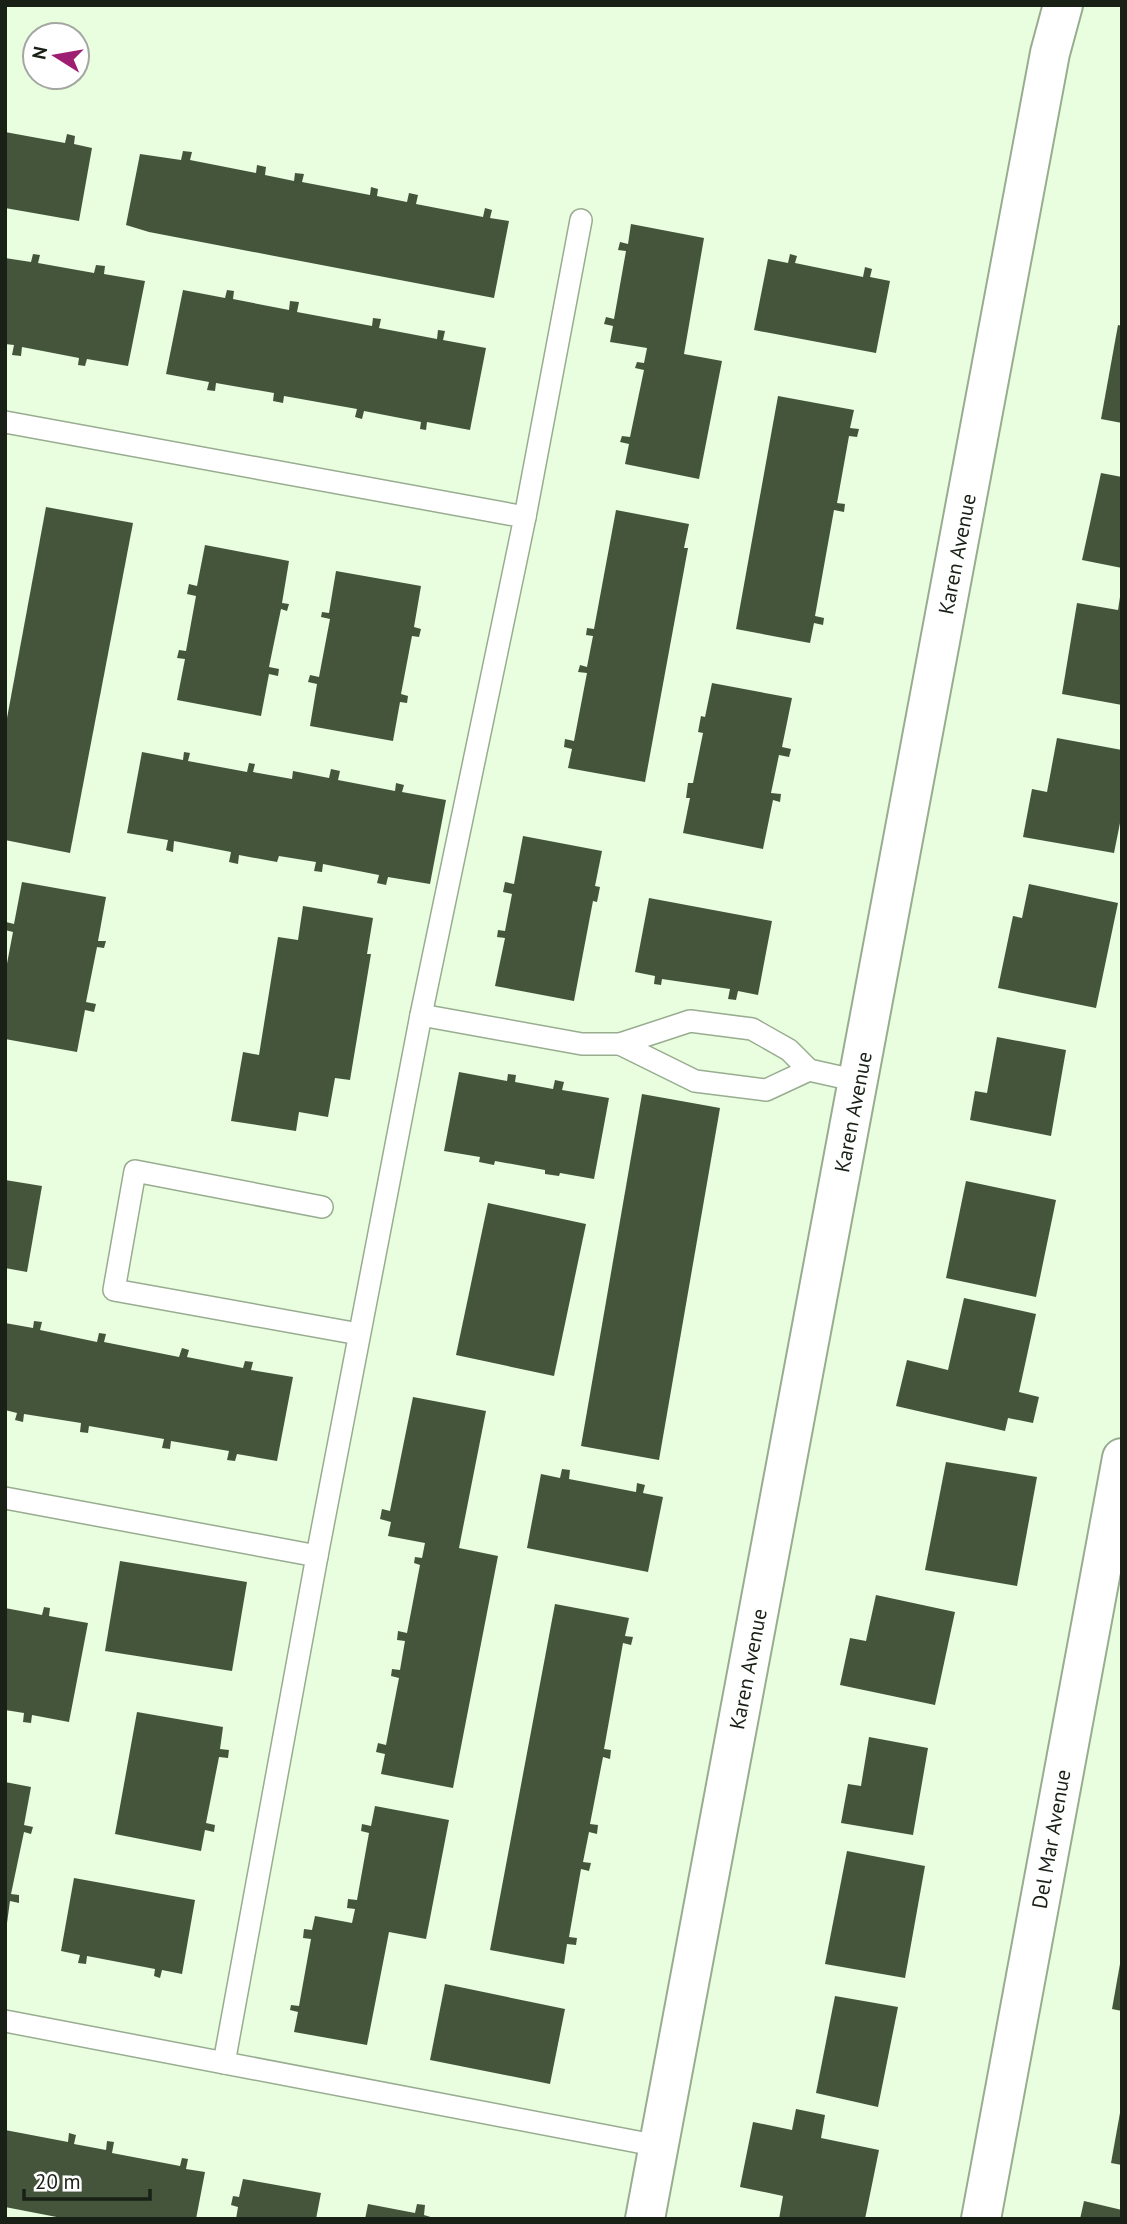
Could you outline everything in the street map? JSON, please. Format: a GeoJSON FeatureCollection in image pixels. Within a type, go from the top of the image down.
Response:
{"type":"FeatureCollection","features":[{"type":"Feature","properties":{"kind":"street","name":"Karen Avenue"},"geometry":{"type":"LineString","coordinates":[[645,2219],[1048,67],[1063,5]]}},
{"type":"Feature","properties":{"kind":"street","name":"Del Mar Avenue"},"geometry":{"type":"LineString","coordinates":[[981,2219],[1122,1458]]}},
{"type":"Feature","properties":{"kind":"lane"},"geometry":{"type":"LineString","coordinates":[[225,2063],[359,1334],[421,1015],[525,517],[581,220]]}},
{"type":"Feature","properties":{"kind":"lane"},"geometry":{"type":"LineString","coordinates":[[5,422],[525,517]]}},
{"type":"Feature","properties":{"kind":"lane"},"geometry":{"type":"LineString","coordinates":[[421,1015],[582,1044],[620,1044],[690,1021],[752,1029],[789,1050],[809,1070],[858,1081]]}},
{"type":"Feature","properties":{"kind":"lane"},"geometry":{"type":"LineString","coordinates":[[620,1044],[695,1081],[766,1090],[809,1070]]}},
{"type":"Feature","properties":{"kind":"lane"},"geometry":{"type":"LineString","coordinates":[[322,1207],[135,1171],[114,1290],[359,1334]]}},
{"type":"Feature","properties":{"kind":"lane"},"geometry":{"type":"LineString","coordinates":[[5,1498],[317,1556]]}},
{"type":"Feature","properties":{"kind":"lane"},"geometry":{"type":"LineString","coordinates":[[5,2021],[659,2146]]}},
{"type":"Feature","properties":{"kind":"building"},"geometry":{"type":"Polygon","coordinates":[[[5,132],[65,143],[67,134],[75,136],[74,144],[92,148],[79,221],[5,208],[5,132]]]}},
{"type":"Feature","properties":{"kind":"building"},"geometry":{"type":"Polygon","coordinates":[[[183,151],[192,152],[190,160],[256,173],[257,165],[266,167],[265,175],[294,181],[295,173],[304,174],[302,182],[370,195],[371,187],[378,189],[377,196],[407,202],[409,193],[418,195],[416,204],[483,217],[485,208],[492,210],[490,218],[509,221],[494,298],[149,232],[126,225],[140,154],[181,160],[183,151]]]}},
{"type":"Feature","properties":{"kind":"building"},"geometry":{"type":"Polygon","coordinates":[[[631,224],[704,238],[684,354],[722,361],[699,479],[625,464],[629,444],[620,442],[622,436],[630,437],[644,370],[635,368],[637,362],[644,363],[647,348],[610,342],[613,326],[604,324],[606,317],[614,319],[626,251],[618,250],[620,242],[628,244],[631,224]]]}},
{"type":"Feature","properties":{"kind":"building"},"geometry":{"type":"Polygon","coordinates":[[[33,254],[40,255],[38,263],[94,273],[96,265],[105,266],[104,274],[145,281],[128,366],[87,359],[85,366],[78,365],[79,358],[22,347],[21,356],[12,355],[14,345],[5,344],[5,258],[31,262],[33,254]]]}},
{"type":"Feature","properties":{"kind":"building"},"geometry":{"type":"Polygon","coordinates":[[[790,254],[797,256],[795,263],[863,277],[865,267],[872,269],[870,277],[890,281],[876,353],[754,330],[768,259],[788,263],[790,254]]]}},
{"type":"Feature","properties":{"kind":"building"},"geometry":{"type":"Polygon","coordinates":[[[183,290],[225,298],[227,290],[234,291],[233,299],[289,310],[290,301],[299,302],[297,312],[372,326],[373,318],[381,319],[379,328],[437,339],[438,330],[445,331],[443,340],[486,348],[470,430],[427,422],[426,430],[420,429],[421,422],[364,411],[362,419],[355,417],[357,409],[284,396],[283,403],[273,401],[274,393],[216,383],[215,391],[207,390],[209,382],[166,374],[183,290]]]}},
{"type":"Feature","properties":{"kind":"building"},"geometry":{"type":"Polygon","coordinates":[[[1118,325],[1122,326],[1122,423],[1101,419],[1118,325]]]}},
{"type":"Feature","properties":{"kind":"building"},"geometry":{"type":"Polygon","coordinates":[[[778,396],[854,410],[850,428],[859,429],[857,437],[849,436],[837,503],[845,504],[844,512],[834,510],[815,616],[824,618],[823,625],[814,623],[810,643],[736,629],[778,396]]]}},
{"type":"Feature","properties":{"kind":"building"},"geometry":{"type":"Polygon","coordinates":[[[1101,473],[1122,477],[1122,568],[1082,560],[1101,473]]]}},
{"type":"Feature","properties":{"kind":"building"},"geometry":{"type":"Polygon","coordinates":[[[46,507],[133,523],[70,853],[5,840],[5,729],[46,507]]]}},
{"type":"Feature","properties":{"kind":"building"},"geometry":{"type":"Polygon","coordinates":[[[616,510],[689,524],[684,548],[688,548],[645,782],[568,768],[572,749],[564,747],[565,739],[574,741],[587,673],[578,672],[580,665],[587,667],[593,636],[586,635],[587,628],[594,629],[616,510]]]}},
{"type":"Feature","properties":{"kind":"building"},"geometry":{"type":"Polygon","coordinates":[[[205,545],[289,561],[282,603],[289,604],[287,611],[281,609],[269,667],[279,669],[278,676],[269,674],[261,716],[177,700],[185,659],[177,658],[179,650],[186,651],[196,596],[187,594],[189,584],[197,586],[205,545]]]}},
{"type":"Feature","properties":{"kind":"building"},"geometry":{"type":"Polygon","coordinates":[[[336,571],[421,586],[414,627],[421,629],[419,637],[412,636],[401,694],[408,696],[407,703],[400,702],[393,741],[310,726],[317,684],[308,682],[310,675],[319,677],[330,619],[321,617],[322,612],[329,613],[336,571]]]}},
{"type":"Feature","properties":{"kind":"building"},"geometry":{"type":"Polygon","coordinates":[[[1120,597],[1122,705],[1062,694],[1077,603],[1118,610],[1120,597]]]}},
{"type":"Feature","properties":{"kind":"building"},"geometry":{"type":"Polygon","coordinates":[[[712,683],[792,698],[782,747],[791,749],[789,757],[779,755],[771,793],[781,794],[780,802],[773,800],[763,849],[683,833],[690,798],[686,798],[688,783],[693,783],[703,733],[698,732],[701,716],[705,717],[712,683]]]}},
{"type":"Feature","properties":{"kind":"building"},"geometry":{"type":"Polygon","coordinates":[[[1057,738],[1122,750],[1122,813],[1114,853],[1023,837],[1032,789],[1047,792],[1057,738]]]}},
{"type":"Feature","properties":{"kind":"building"},"geometry":{"type":"Polygon","coordinates":[[[142,752],[183,760],[184,752],[190,753],[188,761],[247,772],[249,763],[255,764],[253,772],[292,779],[293,771],[329,778],[331,769],[340,771],[338,780],[395,791],[396,783],[404,785],[402,792],[446,800],[430,884],[388,877],[386,885],[377,883],[379,875],[323,864],[322,872],[314,871],[316,862],[279,856],[277,862],[239,855],[238,864],[229,862],[231,852],[174,841],[173,852],[166,850],[168,840],[127,833],[142,752]]]}},
{"type":"Feature","properties":{"kind":"building"},"geometry":{"type":"Polygon","coordinates":[[[523,836],[602,851],[595,886],[600,887],[597,902],[593,901],[574,1001],[495,986],[505,938],[497,937],[498,930],[505,931],[512,894],[503,892],[505,882],[514,884],[523,836]]]}},
{"type":"Feature","properties":{"kind":"building"},"geometry":{"type":"Polygon","coordinates":[[[22,882],[106,897],[98,941],[106,941],[104,948],[97,947],[86,1002],[96,1004],[94,1012],[85,1010],[77,1052],[5,1039],[5,974],[13,932],[5,930],[5,927],[6,922],[14,924],[22,882]]]}},
{"type":"Feature","properties":{"kind":"building"},"geometry":{"type":"Polygon","coordinates":[[[1029,884],[1118,903],[1096,1008],[998,988],[1013,916],[1022,918],[1029,884]]]}},
{"type":"Feature","properties":{"kind":"building"},"geometry":{"type":"Polygon","coordinates":[[[649,898],[772,921],[758,995],[738,991],[736,1000],[728,999],[730,989],[662,979],[661,985],[654,984],[655,976],[635,972],[649,898]]]}},
{"type":"Feature","properties":{"kind":"building"},"geometry":{"type":"Polygon","coordinates":[[[303,906],[373,918],[367,954],[371,954],[350,1080],[335,1078],[328,1117],[299,1112],[296,1131],[231,1121],[243,1052],[259,1055],[278,937],[298,940],[303,906]]]}},
{"type":"Feature","properties":{"kind":"building"},"geometry":{"type":"Polygon","coordinates":[[[997,1037],[1066,1050],[1051,1136],[970,1120],[975,1091],[987,1093],[997,1037]]]}},
{"type":"Feature","properties":{"kind":"building"},"geometry":{"type":"Polygon","coordinates":[[[459,1072],[507,1081],[508,1074],[516,1075],[515,1082],[553,1089],[555,1080],[564,1082],[562,1090],[609,1098],[594,1179],[560,1173],[559,1176],[545,1174],[545,1170],[495,1161],[494,1165],[479,1162],[480,1157],[444,1151],[459,1072]]]}},
{"type":"Feature","properties":{"kind":"building"},"geometry":{"type":"Polygon","coordinates":[[[642,1094],[720,1108],[659,1460],[581,1446],[642,1094]]]}},
{"type":"Feature","properties":{"kind":"building"},"geometry":{"type":"Polygon","coordinates":[[[5,1180],[42,1186],[27,1272],[5,1268],[5,1180]]]}},
{"type":"Feature","properties":{"kind":"building"},"geometry":{"type":"Polygon","coordinates":[[[966,1181],[1056,1200],[1036,1297],[946,1278],[966,1181]]]}},
{"type":"Feature","properties":{"kind":"building"},"geometry":{"type":"Polygon","coordinates":[[[488,1203],[586,1224],[554,1376],[456,1355],[488,1203]]]}},
{"type":"Feature","properties":{"kind":"building"},"geometry":{"type":"Polygon","coordinates":[[[964,1298],[1036,1314],[1019,1392],[1039,1397],[1033,1423],[1008,1418],[1005,1431],[896,1406],[907,1360],[948,1370],[964,1298]]]}},
{"type":"Feature","properties":{"kind":"building"},"geometry":{"type":"Polygon","coordinates":[[[34,1321],[42,1322],[40,1330],[97,1342],[99,1333],[106,1334],[104,1342],[179,1357],[182,1348],[189,1350],[187,1357],[243,1368],[245,1361],[253,1362],[251,1370],[293,1377],[277,1461],[237,1454],[235,1461],[227,1460],[229,1451],[171,1441],[170,1449],[162,1448],[164,1439],[89,1426],[88,1433],[80,1432],[81,1423],[24,1414],[23,1422],[15,1420],[17,1413],[5,1410],[5,1323],[33,1328],[34,1321]]]}},
{"type":"Feature","properties":{"kind":"building"},"geometry":{"type":"Polygon","coordinates":[[[413,1397],[486,1411],[459,1548],[498,1556],[453,1788],[381,1774],[385,1754],[376,1752],[378,1743],[386,1745],[399,1678],[391,1676],[392,1669],[400,1670],[405,1641],[397,1640],[398,1631],[407,1633],[420,1565],[414,1563],[415,1557],[422,1558],[425,1543],[388,1536],[391,1522],[380,1519],[382,1509],[390,1511],[413,1397]]]}},
{"type":"Feature","properties":{"kind":"building"},"geometry":{"type":"Polygon","coordinates":[[[946,1462],[1037,1477],[1017,1586],[925,1570],[946,1462]]]}},
{"type":"Feature","properties":{"kind":"building"},"geometry":{"type":"Polygon","coordinates":[[[562,1469],[570,1470],[569,1479],[636,1492],[637,1483],[645,1485],[643,1493],[663,1497],[648,1572],[527,1548],[541,1474],[560,1478],[562,1469]]]}},
{"type":"Feature","properties":{"kind":"building"},"geometry":{"type":"Polygon","coordinates":[[[120,1561],[247,1582],[232,1671],[105,1651],[120,1561]]]}},
{"type":"Feature","properties":{"kind":"building"},"geometry":{"type":"Polygon","coordinates":[[[876,1595],[955,1612],[935,1705],[840,1685],[850,1638],[866,1641],[876,1595]]]}},
{"type":"Feature","properties":{"kind":"building"},"geometry":{"type":"Polygon","coordinates":[[[555,1604],[629,1618],[625,1636],[633,1637],[631,1645],[623,1643],[604,1749],[611,1750],[610,1759],[603,1757],[590,1824],[598,1825],[597,1834],[589,1832],[583,1862],[591,1863],[589,1871],[581,1869],[569,1937],[577,1938],[576,1945],[567,1944],[564,1964],[490,1950],[555,1604]]]}},
{"type":"Feature","properties":{"kind":"building"},"geometry":{"type":"Polygon","coordinates":[[[44,1607],[50,1608],[49,1616],[88,1623],[69,1722],[32,1715],[31,1723],[23,1722],[24,1713],[5,1710],[5,1608],[42,1615],[44,1607]]]}},
{"type":"Feature","properties":{"kind":"building"},"geometry":{"type":"Polygon","coordinates":[[[137,1712],[223,1727],[220,1749],[229,1750],[228,1758],[219,1757],[206,1823],[215,1825],[214,1832],[205,1830],[201,1851],[115,1834],[137,1712]]]}},
{"type":"Feature","properties":{"kind":"building"},"geometry":{"type":"Polygon","coordinates":[[[869,1737],[928,1748],[913,1835],[841,1823],[848,1784],[861,1786],[869,1737]]]}},
{"type":"Feature","properties":{"kind":"building"},"geometry":{"type":"Polygon","coordinates":[[[5,1782],[31,1787],[24,1825],[33,1827],[31,1834],[24,1832],[11,1894],[19,1895],[19,1903],[10,1901],[7,1923],[5,1782]]]}},
{"type":"Feature","properties":{"kind":"building"},"geometry":{"type":"Polygon","coordinates":[[[375,1806],[449,1820],[426,1939],[389,1932],[367,2045],[294,2032],[298,2012],[290,2010],[291,2005],[299,2006],[311,1939],[303,1938],[304,1929],[312,1930],[315,1916],[352,1923],[355,1909],[347,1908],[348,1899],[357,1900],[369,1833],[361,1831],[362,1824],[371,1826],[375,1806]]]}},
{"type":"Feature","properties":{"kind":"building"},"geometry":{"type":"Polygon","coordinates":[[[847,1851],[925,1866],[905,1978],[825,1964],[847,1851]]]}},
{"type":"Feature","properties":{"kind":"building"},"geometry":{"type":"Polygon","coordinates":[[[74,1878],[195,1900],[182,1974],[162,1970],[160,1978],[154,1976],[155,1969],[87,1956],[86,1964],[78,1963],[80,1955],[61,1951],[74,1878]]]}},
{"type":"Feature","properties":{"kind":"building"},"geometry":{"type":"Polygon","coordinates":[[[1122,1964],[1122,2011],[1112,2009],[1122,1964]]]}},
{"type":"Feature","properties":{"kind":"building"},"geometry":{"type":"Polygon","coordinates":[[[445,1984],[565,2009],[550,2084],[430,2060],[445,1984]]]}},
{"type":"Feature","properties":{"kind":"building"},"geometry":{"type":"Polygon","coordinates":[[[835,1996],[898,2007],[878,2107],[816,2093],[835,1996]]]}},
{"type":"Feature","properties":{"kind":"building"},"geometry":{"type":"Polygon","coordinates":[[[796,2109],[825,2115],[821,2138],[879,2150],[865,2219],[779,2219],[783,2196],[740,2187],[753,2122],[792,2130],[796,2109]]]}},
{"type":"Feature","properties":{"kind":"building"},"geometry":{"type":"Polygon","coordinates":[[[1122,2113],[1122,2165],[1111,2163],[1122,2113]]]}},
{"type":"Feature","properties":{"kind":"building"},"geometry":{"type":"Polygon","coordinates":[[[5,2130],[68,2142],[69,2133],[76,2135],[74,2144],[106,2150],[107,2141],[114,2142],[112,2153],[180,2166],[182,2158],[188,2159],[186,2169],[205,2172],[196,2219],[67,2219],[5,2207],[5,2130]]]}},
{"type":"Feature","properties":{"kind":"building"},"geometry":{"type":"Polygon","coordinates":[[[243,2179],[321,2193],[316,2219],[236,2219],[238,2207],[231,2205],[233,2196],[239,2197],[243,2179]]]}},
{"type":"Feature","properties":{"kind":"building"},"geometry":{"type":"Polygon","coordinates":[[[1084,2201],[1122,2210],[1122,2219],[1080,2219],[1084,2201]]]}},
{"type":"Feature","properties":{"kind":"building"},"geometry":{"type":"Polygon","coordinates":[[[368,2204],[415,2213],[417,2204],[425,2205],[424,2215],[437,2219],[365,2219],[368,2204]]]}}]}
